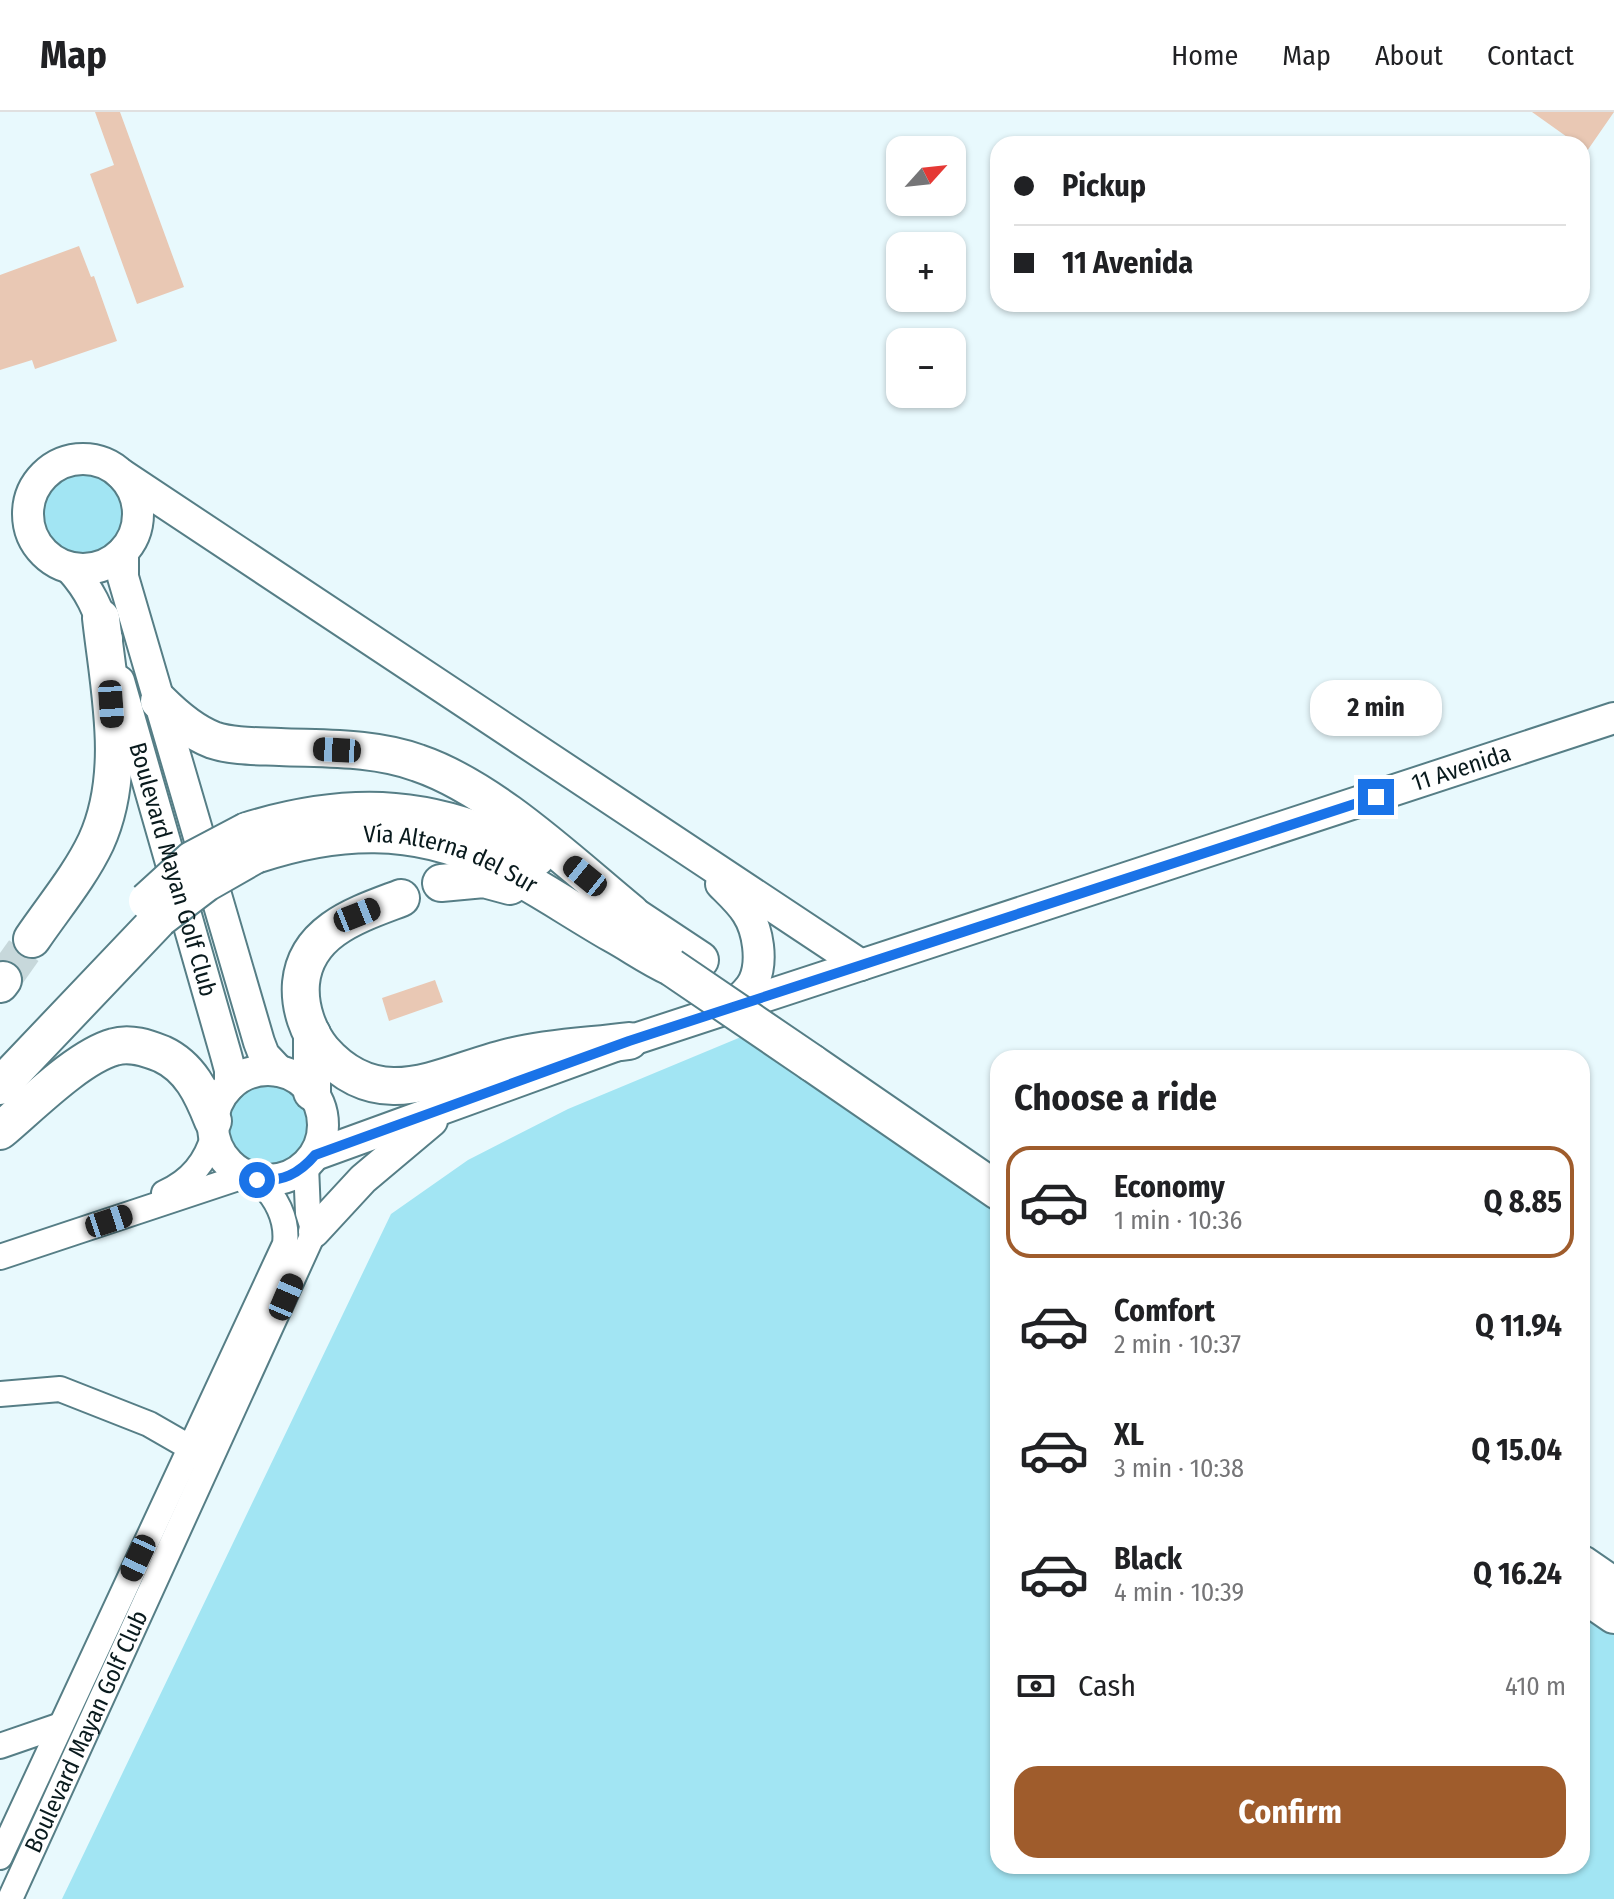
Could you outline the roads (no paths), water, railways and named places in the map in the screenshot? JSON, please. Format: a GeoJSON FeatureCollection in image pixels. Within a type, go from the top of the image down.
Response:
{"type":"FeatureCollection","features":[{"type":"Feature","properties":{"kind":"highway"},"geometry":{"type":"LineString","coordinates":[[32,939],[92,850],[108,803],[113,778],[114,741],[101,618]]}},
{"type":"Feature","properties":{"kind":"highway"},"geometry":{"type":"LineString","coordinates":[[159,701],[191,728],[225,743],[370,751],[427,766],[456,780],[517,821],[631,913]]}},
{"type":"Feature","properties":{"kind":"highway","name":"Vía Alterna del Sur"},"geometry":{"type":"LineString","coordinates":[[251,843],[288,818],[340,810],[383,809],[428,815],[471,827],[504,840],[631,913],[676,963]]}},
{"type":"Feature","properties":{"kind":"highway","name":"Vía Alterna del Sur"},"geometry":{"type":"LineString","coordinates":[[0,1086],[153,910],[192,860],[251,843],[386,834],[434,842],[489,862],[676,963],[990,1156]]}},
{"type":"Feature","properties":{"kind":"highway"},"geometry":{"type":"LineString","coordinates":[[441,883],[475,879],[503,883],[676,963]]}},
{"type":"Feature","properties":{"kind":"highway"},"geometry":{"type":"LineString","coordinates":[[401,898],[345,920],[316,945],[304,969],[301,984],[305,1018],[312,1034],[329,1057],[346,1071],[361,1079],[397,1087],[432,1082],[516,1055],[629,1041]]}},
{"type":"Feature","properties":{"kind":"highway","name":"Vía Alterna del Sur"},"geometry":{"type":"LineString","coordinates":[[0,1051],[153,910]]}},
{"type":"Feature","properties":{"kind":"highway"},"geometry":{"type":"LineString","coordinates":[[312,1034],[318,1104]]}},
{"type":"Feature","properties":{"kind":"highway"},"geometry":{"type":"LineString","coordinates":[[0,1131],[82,1063],[103,1051],[125,1045],[152,1050],[178,1064],[198,1086],[213,1128]]}},
{"type":"Feature","properties":{"kind":"highway","name":"Vía Alterna del Sur"},"geometry":{"type":"LineString","coordinates":[[824,1056],[990,1185]]}},
{"type":"Feature","properties":{"kind":"highway"},"geometry":{"type":"LineString","coordinates":[[1590,1570],[1614,1586]]}},
{"type":"Feature","properties":{"kind":"highway"},"geometry":{"type":"LineString","coordinates":[[1590,1598],[1614,1615]]}},
{"type":"Feature","properties":{"kind":"main road"},"geometry":{"type":"LineString","coordinates":[[222,541],[185,527],[169,525],[153,529],[99,567],[70,568],[46,554],[31,530],[30,501],[35,488],[55,467],[82,459],[109,466],[861,965]]}},
{"type":"Feature","properties":{"kind":"main road"},"geometry":{"type":"LineString","coordinates":[[121,474],[136,499],[137,527],[127,546]]}},
{"type":"Feature","properties":{"kind":"main road","name":"Boulevard Mayan Golf Club"},"geometry":{"type":"LineString","coordinates":[[127,546],[123,577],[259,1042],[264,1055],[279,1071]]}},
{"type":"Feature","properties":{"kind":"main road","name":"Boulevard Mayan Golf Club"},"geometry":{"type":"LineString","coordinates":[[70,568],[87,586],[101,618],[226,1055],[230,1085]]}},
{"type":"Feature","properties":{"kind":"main road","name":"11 Avenida"},"geometry":{"type":"LineString","coordinates":[[311,1160],[629,1041],[1614,718]]}},
{"type":"Feature","properties":{"kind":"main road"},"geometry":{"type":"LineString","coordinates":[[696,856],[746,911],[757,942],[754,980],[745,994],[728,1009]]}},
{"type":"Feature","properties":{"kind":"main road"},"geometry":{"type":"LineString","coordinates":[[279,1071],[292,1075],[318,1104],[323,1130],[311,1160],[283,1179],[251,1178],[224,1159],[213,1128],[215,1108],[230,1085],[252,1072],[279,1071]]}},
{"type":"Feature","properties":{"kind":"main road","name":"11 Avenida"},"geometry":{"type":"LineString","coordinates":[[318,1104],[344,1125],[357,1125],[490,1092]]}},
{"type":"Feature","properties":{"kind":"main road"},"geometry":{"type":"LineString","coordinates":[[314,1232],[363,1179],[449,1107]]}},
{"type":"Feature","properties":{"kind":"street"},"geometry":{"type":"LineString","coordinates":[[82,1230],[183,1183],[205,1158],[213,1128]]}},
{"type":"Feature","properties":{"kind":"street"},"geometry":{"type":"LineString","coordinates":[[311,1160],[308,1213],[314,1232]]}},
{"type":"Feature","properties":{"kind":"street"},"geometry":{"type":"LineString","coordinates":[[0,1257],[251,1178]]}},
{"type":"Feature","properties":{"kind":"street","name":"Boulevard Mayan Golf Club"},"geometry":{"type":"LineString","coordinates":[[0,1857],[285,1244],[282,1216],[266,1188],[251,1178]]}},
{"type":"Feature","properties":{"kind":"street","name":"Boulevard Mayan Golf Club"},"geometry":{"type":"LineString","coordinates":[[10,1899],[314,1232]]}},
{"type":"Feature","properties":{"kind":"street"},"geometry":{"type":"LineString","coordinates":[[0,1394],[60,1389],[149,1424],[189,1447]]}},
{"type":"Feature","properties":{"kind":"street"},"geometry":{"type":"LineString","coordinates":[[0,1746],[61,1725]]}},
{"type":"Feature","properties":{"kind":"tunnel"},"geometry":{"type":"LineString","coordinates":[[3,980],[32,939]]}}]}
